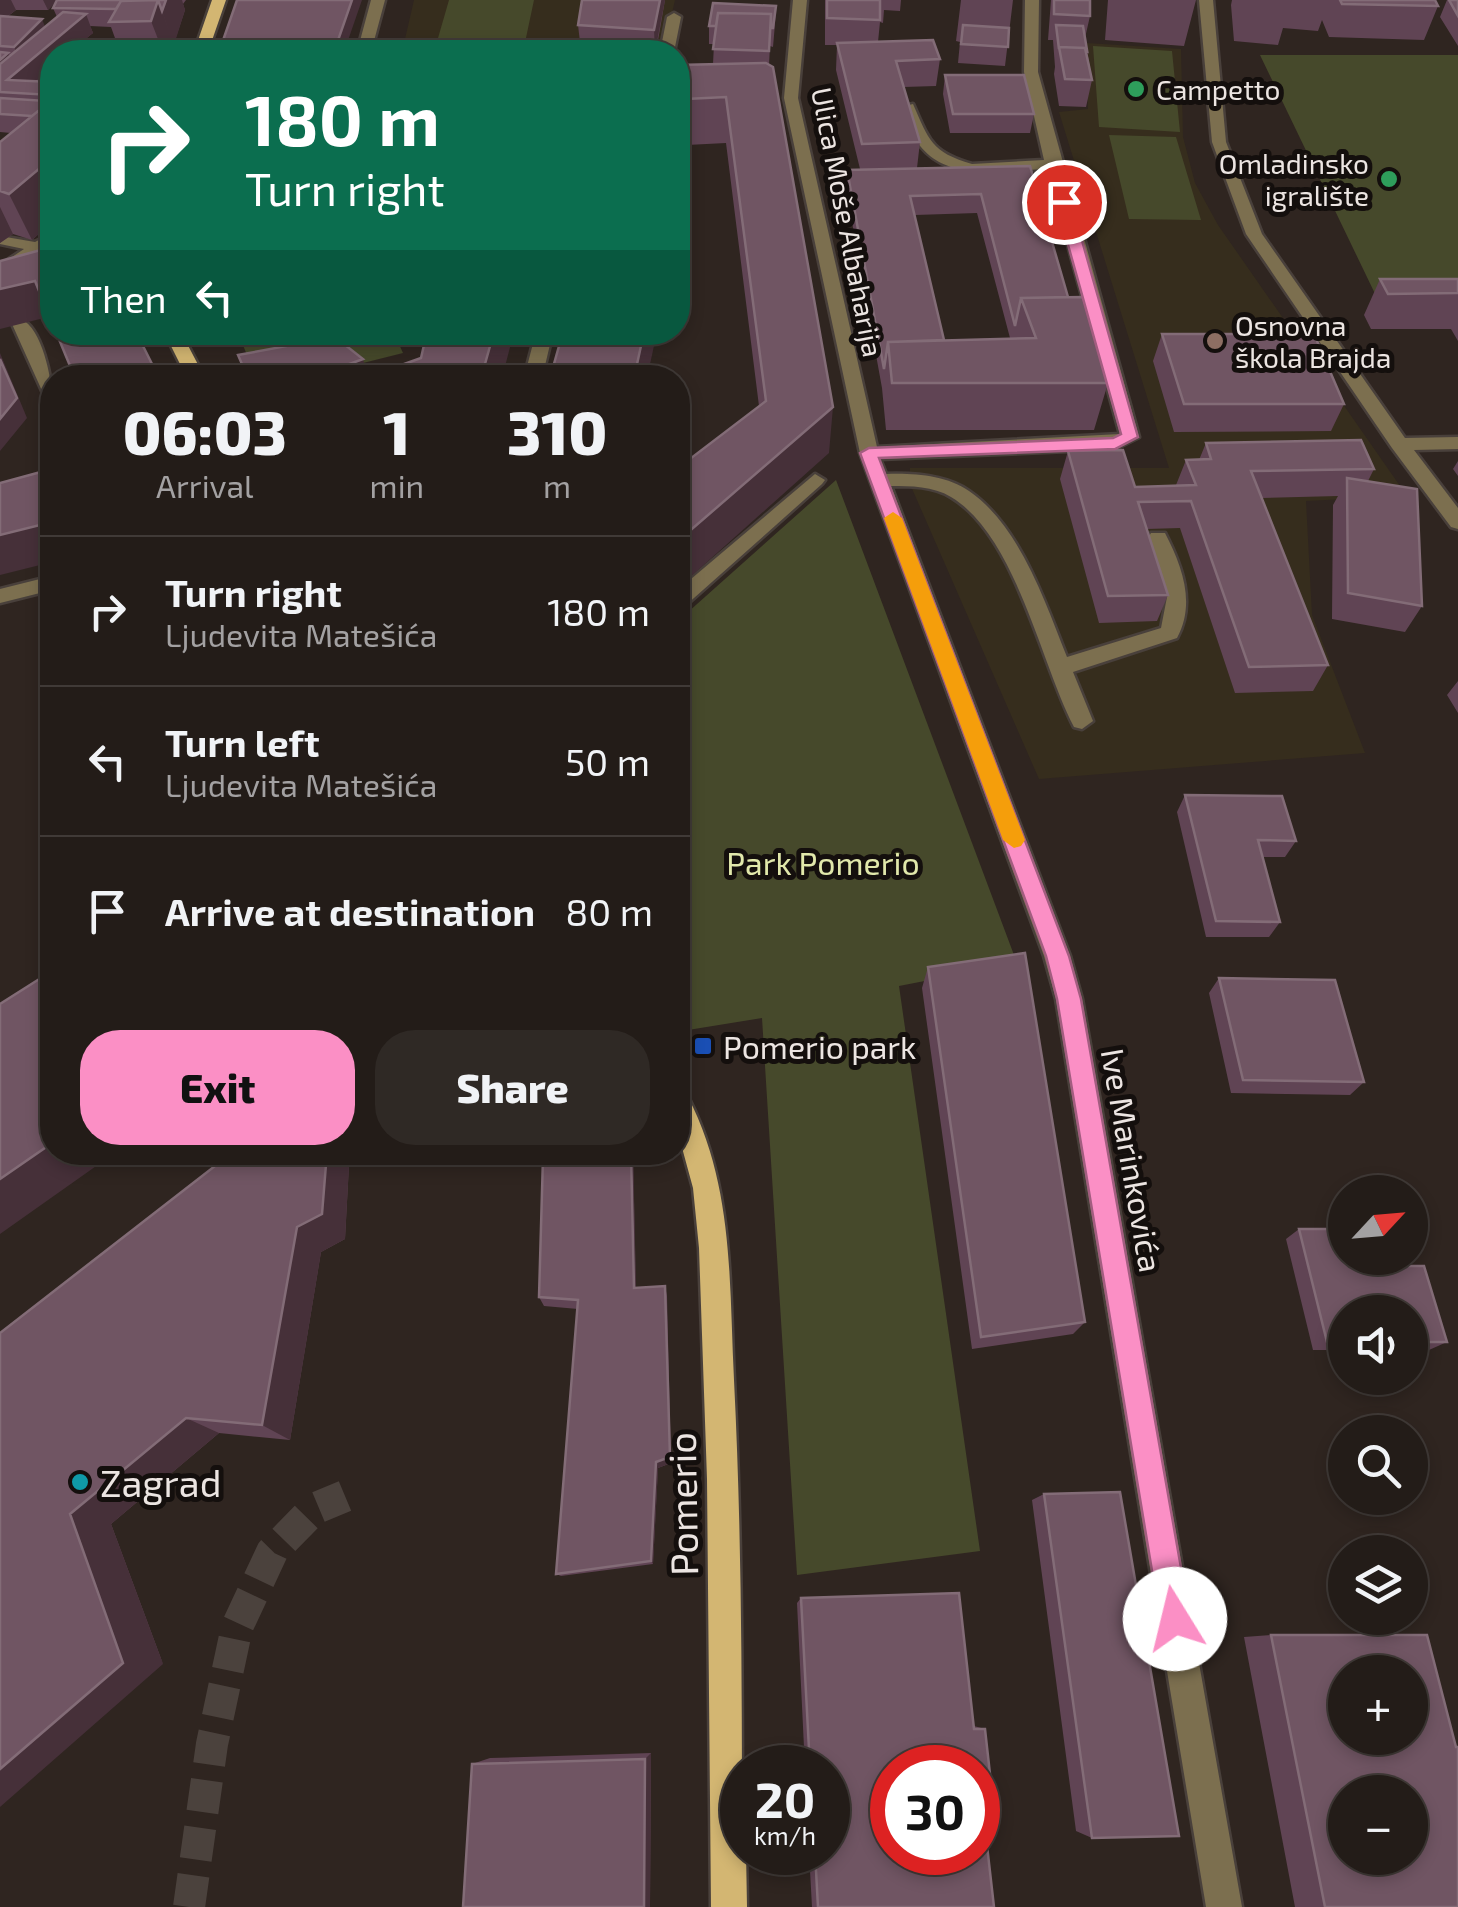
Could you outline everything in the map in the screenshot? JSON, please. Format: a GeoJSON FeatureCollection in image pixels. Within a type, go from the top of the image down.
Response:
{"type":"FeatureCollection","features":[{"type":"Feature","properties":{"kind":"main road"},"geometry":{"type":"LineString","coordinates":[[205,40],[219,0]]}},
{"type":"Feature","properties":{"kind":"main road","name":"Pomerio"},"geometry":{"type":"LineString","coordinates":[[690,1132],[697,1147],[710,1214],[722,1434],[728,1907]]}},
{"type":"Feature","properties":{"kind":"street"},"geometry":{"type":"LineString","coordinates":[[367,40],[378,0]]}},
{"type":"Feature","properties":{"kind":"street","name":"Ulica Moše Albaharija"},"geometry":{"type":"LineString","coordinates":[[800,0],[792,98],[874,467]]}},
{"type":"Feature","properties":{"kind":"street"},"geometry":{"type":"LineString","coordinates":[[874,467],[1115,443],[1130,437],[1052,164],[1031,72],[1032,0]]}},
{"type":"Feature","properties":{"kind":"street"},"geometry":{"type":"LineString","coordinates":[[1206,0],[1219,142],[1244,212],[1263,251],[1458,522]]}},
{"type":"Feature","properties":{"kind":"street"},"geometry":{"type":"LineString","coordinates":[[670,40],[674,17]]}},
{"type":"Feature","properties":{"kind":"street"},"geometry":{"type":"LineString","coordinates":[[772,98],[792,98]]}},
{"type":"Feature","properties":{"kind":"street"},"geometry":{"type":"LineString","coordinates":[[907,102],[915,132],[930,153],[965,175],[1052,164]]}},
{"type":"Feature","properties":{"kind":"street"},"geometry":{"type":"LineString","coordinates":[[3,240],[40,245]]}},
{"type":"Feature","properties":{"kind":"street"},"geometry":{"type":"LineString","coordinates":[[0,272],[40,250]]}},
{"type":"Feature","properties":{"kind":"street"},"geometry":{"type":"LineString","coordinates":[[20,324],[40,367]]}},
{"type":"Feature","properties":{"kind":"street"},"geometry":{"type":"LineString","coordinates":[[1399,444],[1458,444]]}},
{"type":"Feature","properties":{"kind":"street"},"geometry":{"type":"LineString","coordinates":[[874,467],[962,494],[1004,539],[1082,722]]}},
{"type":"Feature","properties":{"kind":"street","name":"Ive Marinkovića"},"geometry":{"type":"LineString","coordinates":[[874,467],[1058,956],[1069,999],[1224,1907]]}},
{"type":"Feature","properties":{"kind":"street"},"geometry":{"type":"LineString","coordinates":[[690,590],[815,480]]}},
{"type":"Feature","properties":{"kind":"street"},"geometry":{"type":"LineString","coordinates":[[1059,668],[1170,632],[1178,616],[1179,594],[1158,538]]}},
{"type":"Feature","properties":{"kind":"street"},"geometry":{"type":"LineString","coordinates":[[0,596],[40,586]]}},
{"type":"Feature","properties":{"kind":"shaded area"},"geometry":{"type":"Polygon","coordinates":[[[414,0],[675,0],[666,40],[405,40],[414,0]]]}},
{"type":"Feature","properties":{"kind":"shaded area","name":"Osnovna škola Brajda"},"geometry":{"type":"Polygon","coordinates":[[[1087,43],[1181,49],[1183,137],[1195,183],[1218,225],[1407,496],[1306,501],[1312,615],[1365,753],[1039,779],[910,484],[910,468],[1169,468],[1059,112],[1088,109],[1087,43]]]}},
{"type":"Feature","properties":{"kind":"green space"},"geometry":{"type":"Polygon","coordinates":[[[449,0],[534,0],[526,40],[437,40],[449,0]]]}},
{"type":"Feature","properties":{"kind":"green space","name":"Campetto"},"geometry":{"type":"Polygon","coordinates":[[[1093,46],[1172,51],[1180,132],[1099,127],[1093,46]]]}},
{"type":"Feature","properties":{"kind":"green space","name":"Omladinsko igralište"},"geometry":{"type":"Polygon","coordinates":[[[1260,55],[1458,55],[1458,302],[1379,302],[1260,55]]]}},
{"type":"Feature","properties":{"kind":"green space","name":"Campetto"},"geometry":{"type":"Polygon","coordinates":[[[1109,135],[1176,137],[1201,220],[1129,219],[1109,135]]]}},
{"type":"Feature","properties":{"kind":"green space"},"geometry":{"type":"Polygon","coordinates":[[[243,345],[399,345],[403,353],[355,365],[251,365],[243,345]]]}},
{"type":"Feature","properties":{"kind":"green space","name":"Park Pomerio"},"geometry":{"type":"Polygon","coordinates":[[[836,480],[1017,963],[899,986],[980,1551],[797,1575],[762,1018],[690,1030],[690,610],[836,480]]]}},
{"type":"Feature","properties":{"kind":"building"},"geometry":{"type":"Polygon","coordinates":[[[57,0],[130,0],[121,1],[116,9],[53,8],[57,0]]]}},
{"type":"Feature","properties":{"kind":"building"},"geometry":{"type":"Polygon","coordinates":[[[158,0],[151,21],[109,22],[121,1],[158,0]]]}},
{"type":"Feature","properties":{"kind":"building"},"geometry":{"type":"Polygon","coordinates":[[[237,0],[352,0],[338,40],[223,40],[237,0]]]}},
{"type":"Feature","properties":{"kind":"building"},"geometry":{"type":"Polygon","coordinates":[[[582,0],[660,0],[654,30],[578,25],[582,0]]]}},
{"type":"Feature","properties":{"kind":"building"},"geometry":{"type":"Polygon","coordinates":[[[827,0],[880,0],[880,20],[827,18],[827,0]]]}},
{"type":"Feature","properties":{"kind":"building"},"geometry":{"type":"Polygon","coordinates":[[[1054,0],[1090,0],[1090,16],[1054,14],[1054,0]]]}},
{"type":"Feature","properties":{"kind":"building"},"geometry":{"type":"Polygon","coordinates":[[[1340,0],[1435,0],[1438,6],[1342,4],[1340,0]]]}},
{"type":"Feature","properties":{"kind":"building"},"geometry":{"type":"Polygon","coordinates":[[[1449,0],[1458,0],[1458,16],[1449,0]]]}},
{"type":"Feature","properties":{"kind":"building"},"geometry":{"type":"Polygon","coordinates":[[[713,3],[776,6],[773,28],[771,14],[718,13],[716,26],[709,26],[713,3]]]}},
{"type":"Feature","properties":{"kind":"building"},"geometry":{"type":"Polygon","coordinates":[[[63,12],[86,14],[55,40],[40,40],[40,52],[7,80],[40,81],[40,94],[0,92],[0,64],[63,12]]]}},
{"type":"Feature","properties":{"kind":"building"},"geometry":{"type":"Polygon","coordinates":[[[718,13],[771,14],[769,51],[713,49],[718,13]]]}},
{"type":"Feature","properties":{"kind":"building"},"geometry":{"type":"Polygon","coordinates":[[[0,16],[42,19],[14,47],[0,46],[0,16]]]}},
{"type":"Feature","properties":{"kind":"building"},"geometry":{"type":"Polygon","coordinates":[[[963,25],[1009,28],[1008,47],[961,44],[963,25]]]}},
{"type":"Feature","properties":{"kind":"building"},"geometry":{"type":"Polygon","coordinates":[[[1056,25],[1083,26],[1087,50],[1059,49],[1056,25]]]}},
{"type":"Feature","properties":{"kind":"building"},"geometry":{"type":"Polygon","coordinates":[[[933,40],[940,59],[896,61],[920,142],[862,144],[837,43],[933,40]]]}},
{"type":"Feature","properties":{"kind":"building"},"geometry":{"type":"Polygon","coordinates":[[[1059,47],[1085,48],[1092,80],[1065,79],[1059,47]]]}},
{"type":"Feature","properties":{"kind":"building"},"geometry":{"type":"Polygon","coordinates":[[[766,63],[773,67],[833,407],[690,531],[690,459],[766,401],[726,97],[690,99],[690,65],[766,63]]]}},
{"type":"Feature","properties":{"kind":"building"},"geometry":{"type":"Polygon","coordinates":[[[945,75],[1024,75],[1034,114],[953,114],[945,75]]]}},
{"type":"Feature","properties":{"kind":"building"},"geometry":{"type":"Polygon","coordinates":[[[0,98],[40,101],[40,110],[32,116],[0,114],[0,98]]]}},
{"type":"Feature","properties":{"kind":"building"},"geometry":{"type":"Polygon","coordinates":[[[40,110],[40,168],[9,194],[0,191],[0,142],[40,110]]]}},
{"type":"Feature","properties":{"kind":"building"},"geometry":{"type":"Polygon","coordinates":[[[1030,166],[1068,297],[1021,298],[1015,326],[981,194],[910,196],[944,340],[888,342],[884,369],[847,170],[1030,166]]]}},
{"type":"Feature","properties":{"kind":"building"},"geometry":{"type":"Polygon","coordinates":[[[40,250],[40,293],[35,281],[0,289],[0,261],[40,250]]]}},
{"type":"Feature","properties":{"kind":"building"},"geometry":{"type":"Polygon","coordinates":[[[1380,279],[1458,279],[1458,293],[1388,294],[1380,279]]]}},
{"type":"Feature","properties":{"kind":"building"},"geometry":{"type":"Polygon","coordinates":[[[1083,297],[1108,383],[892,383],[888,342],[1036,338],[1021,298],[1083,297]]]}},
{"type":"Feature","properties":{"kind":"building"},"geometry":{"type":"Polygon","coordinates":[[[1162,334],[1314,334],[1344,404],[1184,404],[1162,334]]]}},
{"type":"Feature","properties":{"kind":"building"},"geometry":{"type":"Polygon","coordinates":[[[61,345],[142,345],[152,365],[70,365],[61,345]]]}},
{"type":"Feature","properties":{"kind":"building"},"geometry":{"type":"Polygon","coordinates":[[[292,345],[345,345],[363,359],[347,365],[242,365],[238,355],[292,345]]]}},
{"type":"Feature","properties":{"kind":"building"},"geometry":{"type":"Polygon","coordinates":[[[424,345],[490,345],[485,365],[401,365],[421,358],[424,345]]]}},
{"type":"Feature","properties":{"kind":"building"},"geometry":{"type":"Polygon","coordinates":[[[559,345],[641,345],[637,365],[554,365],[559,345]]]}},
{"type":"Feature","properties":{"kind":"building"},"geometry":{"type":"Polygon","coordinates":[[[0,359],[17,398],[0,419],[0,359]]]}},
{"type":"Feature","properties":{"kind":"building"},"geometry":{"type":"Polygon","coordinates":[[[1361,440],[1374,469],[1251,471],[1328,665],[1249,667],[1191,501],[1138,502],[1168,595],[1108,596],[1068,451],[1123,450],[1135,487],[1196,485],[1186,460],[1211,459],[1206,443],[1361,440]]]}},
{"type":"Feature","properties":{"kind":"building"},"geometry":{"type":"Polygon","coordinates":[[[40,472],[40,525],[0,535],[0,483],[40,472]]]}},
{"type":"Feature","properties":{"kind":"building"},"geometry":{"type":"Polygon","coordinates":[[[1347,478],[1417,489],[1422,606],[1348,593],[1347,478]]]}},
{"type":"Feature","properties":{"kind":"building"},"geometry":{"type":"Polygon","coordinates":[[[1185,795],[1282,796],[1296,841],[1258,840],[1280,922],[1216,921],[1185,795]]]}},
{"type":"Feature","properties":{"kind":"building"},"geometry":{"type":"Polygon","coordinates":[[[1025,953],[1085,1322],[981,1337],[928,967],[1025,953]]]}},
{"type":"Feature","properties":{"kind":"building"},"geometry":{"type":"Polygon","coordinates":[[[1219,978],[1335,980],[1364,1082],[1243,1080],[1219,978]]]}},
{"type":"Feature","properties":{"kind":"building"},"geometry":{"type":"Polygon","coordinates":[[[40,979],[40,1151],[0,1179],[0,1004],[40,979]]]}},
{"type":"Feature","properties":{"kind":"building","name":"Zagrad"},"geometry":{"type":"Polygon","coordinates":[[[216,1165],[326,1165],[322,1214],[297,1227],[262,1425],[186,1418],[70,1514],[123,1663],[0,1769],[0,1333],[216,1165]]]}},
{"type":"Feature","properties":{"kind":"building"},"geometry":{"type":"Polygon","coordinates":[[[543,1165],[631,1165],[634,1288],[665,1286],[670,1457],[656,1462],[651,1561],[556,1574],[578,1300],[539,1297],[543,1165]]]}},
{"type":"Feature","properties":{"kind":"building"},"geometry":{"type":"Polygon","coordinates":[[[1299,1229],[1328,1229],[1328,1275],[1427,1275],[1447,1342],[1428,1342],[1428,1295],[1328,1295],[1327,1342],[1299,1229]]]}},
{"type":"Feature","properties":{"kind":"building"},"geometry":{"type":"Polygon","coordinates":[[[1120,1492],[1179,1836],[1092,1838],[1044,1494],[1120,1492]]]}},
{"type":"Feature","properties":{"kind":"building"},"geometry":{"type":"Polygon","coordinates":[[[959,1593],[974,1729],[985,1729],[987,1745],[870,1745],[870,1875],[990,1875],[994,1907],[818,1907],[816,1875],[850,1875],[850,1745],[809,1745],[801,1598],[959,1593]]]}},
{"type":"Feature","properties":{"kind":"building"},"geometry":{"type":"Polygon","coordinates":[[[1271,1635],[1427,1635],[1458,1747],[1458,1907],[1325,1907],[1271,1635]]]}},
{"type":"Feature","properties":{"kind":"building"},"geometry":{"type":"Polygon","coordinates":[[[645,1759],[644,1907],[463,1907],[472,1764],[645,1759]]]}},
{"type":"Feature","properties":{"kind":"tunnel"},"geometry":{"type":"LineString","coordinates":[[189,1907],[212,1744],[237,1627],[272,1552],[314,1509],[345,1496]]}},
{"type":"Feature","properties":{"kind":"slow traffic"},"geometry":{"type":"LineString","coordinates":[[893,518],[1014,840]]}},
{"type":"Feature","properties":{"kind":"place","name":"Campetto"},"geometry":{"type":"Point","coordinates":[1136,89]}},
{"type":"Feature","properties":{"kind":"place","name":"Omladinsko igralište"},"geometry":{"type":"Point","coordinates":[1389,179]}},
{"type":"Feature","properties":{"kind":"place","name":"Osnovna škola Brajda"},"geometry":{"type":"Point","coordinates":[1215,341]}},
{"type":"Feature","properties":{"kind":"place","name":"Pomerio park"},"geometry":{"type":"Point","coordinates":[703,1046]}},
{"type":"Feature","properties":{"kind":"place","name":"Zagrad"},"geometry":{"type":"Point","coordinates":[80,1482]}},
{"type":"Feature","properties":{"kind":"route"},"geometry":{"type":"LineString","coordinates":[[1064,202],[1130,437],[1115,443],[869,453],[1058,956],[1083,1073],[1175,1619]]}}]}
